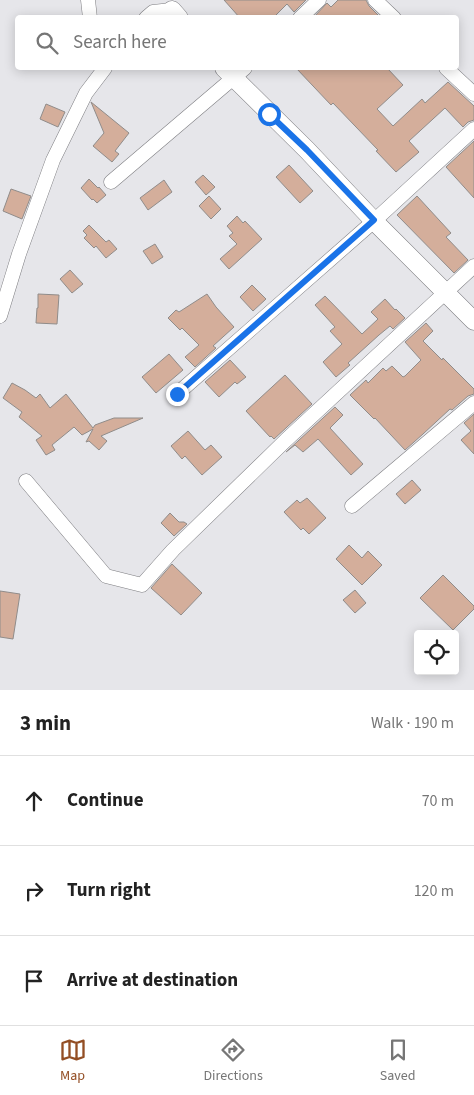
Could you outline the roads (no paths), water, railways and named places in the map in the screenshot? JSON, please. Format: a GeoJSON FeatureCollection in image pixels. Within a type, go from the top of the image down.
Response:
{"type":"FeatureCollection","features":[{"type":"Feature","properties":{"kind":"street"},"geometry":{"type":"LineString","coordinates":[[88,0],[90,15]]}},
{"type":"Feature","properties":{"kind":"street"},"geometry":{"type":"LineString","coordinates":[[303,15],[319,0]]}},
{"type":"Feature","properties":{"kind":"street"},"geometry":{"type":"LineString","coordinates":[[375,0],[391,15]]}},
{"type":"Feature","properties":{"kind":"street"},"geometry":{"type":"LineString","coordinates":[[150,15],[153,12],[168,9]]}},
{"type":"Feature","properties":{"kind":"street"},"geometry":{"type":"LineString","coordinates":[[0,316],[19,254],[53,160],[86,93],[103,70]]}},
{"type":"Feature","properties":{"kind":"street"},"geometry":{"type":"LineString","coordinates":[[448,70],[474,94]]}},
{"type":"Feature","properties":{"kind":"street"},"geometry":{"type":"LineString","coordinates":[[111,182],[234,71],[374,220],[474,321]]}},
{"type":"Feature","properties":{"kind":"street"},"geometry":{"type":"LineString","coordinates":[[177,394],[474,129]]}},
{"type":"Feature","properties":{"kind":"street"},"geometry":{"type":"LineString","coordinates":[[26,481],[106,576],[142,585],[172,550],[286,440],[474,266]]}},
{"type":"Feature","properties":{"kind":"street"},"geometry":{"type":"LineString","coordinates":[[352,506],[474,403]]}}]}
